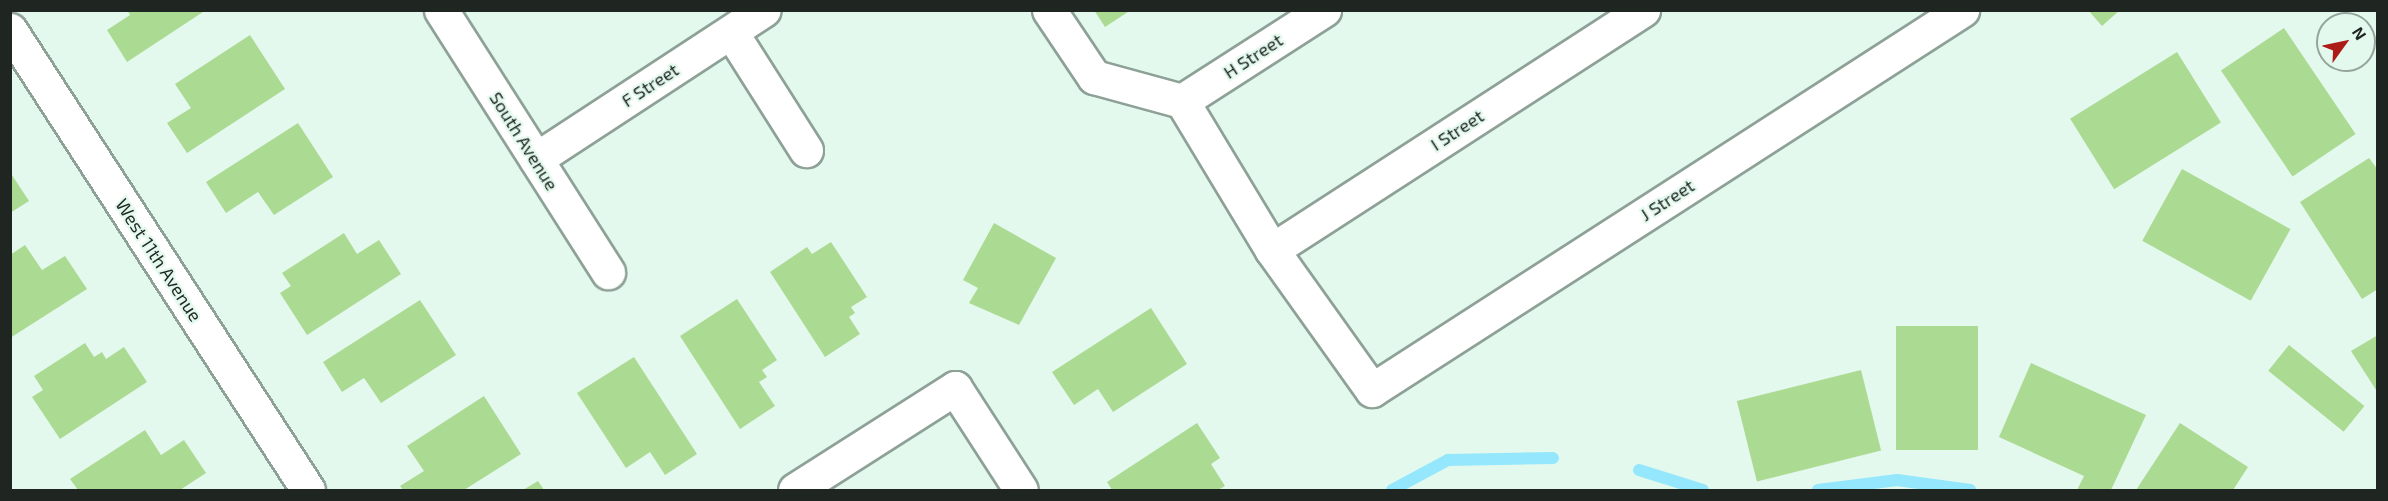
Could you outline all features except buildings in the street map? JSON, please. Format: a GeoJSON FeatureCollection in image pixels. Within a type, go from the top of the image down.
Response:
{"type":"FeatureCollection","features":[{"type":"Feature","properties":{"kind":"street","name":"South Avenue"},"geometry":{"type":"LineString","coordinates":[[441,10],[608,272]]}},
{"type":"Feature","properties":{"kind":"street","name":"F Street"},"geometry":{"type":"LineString","coordinates":[[536,159],[764,10]]}},
{"type":"Feature","properties":{"kind":"street"},"geometry":{"type":"LineString","coordinates":[[1049,10],[1094,77],[1182,101],[1272,250]]}},
{"type":"Feature","properties":{"kind":"street","name":"H Street"},"geometry":{"type":"LineString","coordinates":[[1182,101],[1324,10]]}},
{"type":"Feature","properties":{"kind":"street","name":"I Street"},"geometry":{"type":"LineString","coordinates":[[1272,250],[1642,10]]}},
{"type":"Feature","properties":{"kind":"street","name":"J Street"},"geometry":{"type":"LineString","coordinates":[[1272,250],[1372,390],[1962,10]]}},
{"type":"Feature","properties":{"kind":"street","name":"West 11th Avenue"},"geometry":{"type":"LineString","coordinates":[[10,30],[308,490]]}},
{"type":"Feature","properties":{"kind":"street"},"geometry":{"type":"LineString","coordinates":[[731,32],[806,150]]}},
{"type":"Feature","properties":{"kind":"street"},"geometry":{"type":"LineString","coordinates":[[795,490],[955,388],[1021,490]]}},
{"type":"Feature","properties":{"kind":"waterway"},"geometry":{"type":"LineString","coordinates":[[1392,490],[1448,460],[1553,458]]}},
{"type":"Feature","properties":{"kind":"waterway"},"geometry":{"type":"LineString","coordinates":[[1639,470],[1703,490]]}},
{"type":"Feature","properties":{"kind":"waterway"},"geometry":{"type":"LineString","coordinates":[[1818,490],[1897,480],[1970,490]]}}]}
